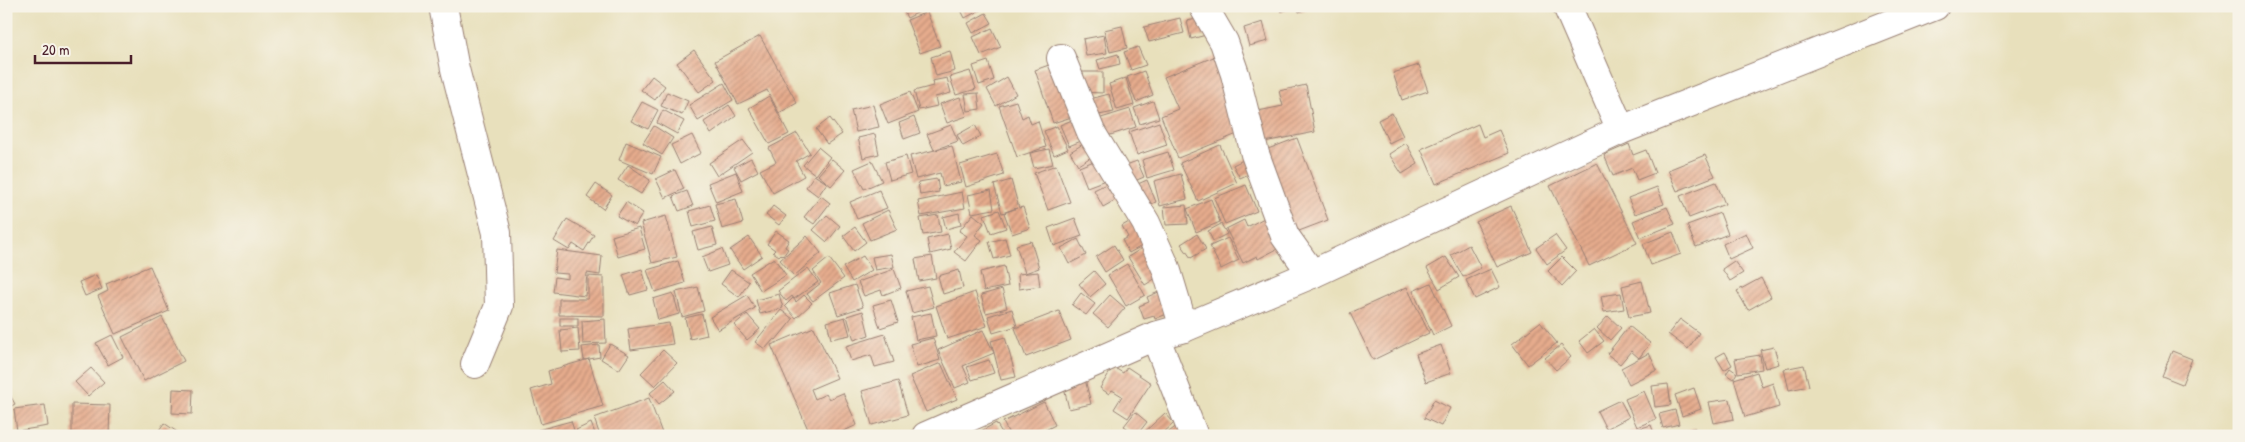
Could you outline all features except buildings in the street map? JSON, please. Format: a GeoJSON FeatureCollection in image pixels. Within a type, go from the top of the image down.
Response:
{"type":"FeatureCollection","features":[{"type":"Feature","properties":{"kind":"street"},"geometry":{"type":"LineString","coordinates":[[443,6],[456,69],[497,233],[499,306],[475,364]]}},
{"type":"Feature","properties":{"kind":"street"},"geometry":{"type":"LineString","coordinates":[[1203,6],[1224,42],[1235,74],[1254,154],[1285,236],[1312,274]]}},
{"type":"Feature","properties":{"kind":"street"},"geometry":{"type":"LineString","coordinates":[[1567,6],[1621,130]]}},
{"type":"Feature","properties":{"kind":"street"},"geometry":{"type":"LineString","coordinates":[[926,436],[1155,336],[1184,328],[1312,274],[1621,130],[1935,6]]}},
{"type":"Feature","properties":{"kind":"street"},"geometry":{"type":"LineString","coordinates":[[1061,58],[1092,132],[1146,223],[1166,268],[1184,328]]}},
{"type":"Feature","properties":{"kind":"street"},"geometry":{"type":"LineString","coordinates":[[1155,336],[1194,436]]}}]}
